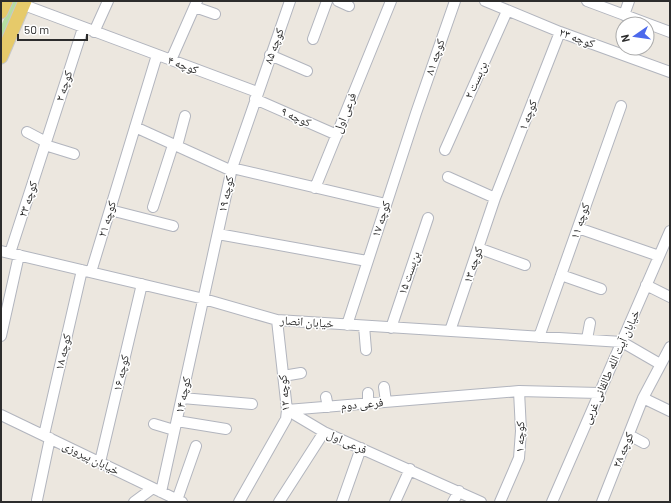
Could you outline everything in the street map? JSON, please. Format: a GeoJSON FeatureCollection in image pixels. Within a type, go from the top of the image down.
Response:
{"type":"FeatureCollection","features":[{"type":"Feature","properties":{"kind":"main road"},"geometry":{"type":"LineString","coordinates":[[1,12],[6,1]]}},
{"type":"Feature","properties":{"kind":"main road"},"geometry":{"type":"LineString","coordinates":[[1,57],[25,3]]}},
{"type":"Feature","properties":{"kind":"street"},"geometry":{"type":"LineString","coordinates":[[94,32],[108,1]]}},
{"type":"Feature","properties":{"kind":"street","name":"کوچه ۸۵"},"geometry":{"type":"LineString","coordinates":[[256,96],[290,1]]}},
{"type":"Feature","properties":{"kind":"street"},"geometry":{"type":"LineString","coordinates":[[314,39],[327,1]]}},
{"type":"Feature","properties":{"kind":"street"},"geometry":{"type":"LineString","coordinates":[[338,1],[349,6]]}},
{"type":"Feature","properties":{"kind":"street","name":"فرعی اول"},"geometry":{"type":"LineString","coordinates":[[315,188],[391,1]]}},
{"type":"Feature","properties":{"kind":"street","name":"کوچه ۸۱"},"geometry":{"type":"LineString","coordinates":[[416,113],[455,1]]}},
{"type":"Feature","properties":{"kind":"street","name":"کوچه ۲۳"},"geometry":{"type":"LineString","coordinates":[[485,1],[560,32],[670,72]]}},
{"type":"Feature","properties":{"kind":"street"},"geometry":{"type":"LineString","coordinates":[[587,1],[669,30]]}},
{"type":"Feature","properties":{"kind":"street"},"geometry":{"type":"LineString","coordinates":[[624,14],[629,1]]}},
{"type":"Feature","properties":{"kind":"street"},"geometry":{"type":"LineString","coordinates":[[25,3],[83,28],[157,55]]}},
{"type":"Feature","properties":{"kind":"street"},"geometry":{"type":"LineString","coordinates":[[171,60],[196,4],[215,14]]}},
{"type":"Feature","properties":{"kind":"street","name":"بن‌بست ۲"},"geometry":{"type":"LineString","coordinates":[[445,150],[507,11]]}},
{"type":"Feature","properties":{"kind":"street","name":"کوچه ۲"},"geometry":{"type":"LineString","coordinates":[[46,144],[83,28]]}},
{"type":"Feature","properties":{"kind":"street","name":"کوچه ۱"},"geometry":{"type":"LineString","coordinates":[[496,198],[560,32]]}},
{"type":"Feature","properties":{"kind":"street","name":"کوچه ۴"},"geometry":{"type":"LineString","coordinates":[[123,167],[157,55],[256,96]]}},
{"type":"Feature","properties":{"kind":"street"},"geometry":{"type":"LineString","coordinates":[[270,55],[307,71]]}},
{"type":"Feature","properties":{"kind":"street","name":"کوچه ۹"},"geometry":{"type":"LineString","coordinates":[[256,96],[337,135]]}},
{"type":"Feature","properties":{"kind":"street","name":"کوچه ۱۹"},"geometry":{"type":"LineString","coordinates":[[204,299],[232,170],[256,96]]}},
{"type":"Feature","properties":{"kind":"street","name":"کوچه ۱۱"},"geometry":{"type":"LineString","coordinates":[[540,337],[621,106]]}},
{"type":"Feature","properties":{"kind":"street","name":"کوچه ۱۷"},"geometry":{"type":"LineString","coordinates":[[347,325],[416,113]]}},
{"type":"Feature","properties":{"kind":"street"},"geometry":{"type":"LineString","coordinates":[[153,207],[185,116]]}},
{"type":"Feature","properties":{"kind":"street"},"geometry":{"type":"LineString","coordinates":[[135,127],[232,170],[386,204]]}},
{"type":"Feature","properties":{"kind":"street"},"geometry":{"type":"LineString","coordinates":[[27,132],[46,144],[74,154]]}},
{"type":"Feature","properties":{"kind":"street","name":"کوچه ۲۳"},"geometry":{"type":"LineString","coordinates":[[1,336],[10,253],[46,144]]}},
{"type":"Feature","properties":{"kind":"street","name":"کوچه ۲۱"},"geometry":{"type":"LineString","coordinates":[[86,271],[110,210],[123,167]]}},
{"type":"Feature","properties":{"kind":"street"},"geometry":{"type":"LineString","coordinates":[[448,177],[496,198]]}},
{"type":"Feature","properties":{"kind":"street","name":"کوچه ۱۳"},"geometry":{"type":"LineString","coordinates":[[450,331],[496,198]]}},
{"type":"Feature","properties":{"kind":"street"},"geometry":{"type":"LineString","coordinates":[[110,210],[173,226]]}},
{"type":"Feature","properties":{"kind":"street","name":"بن‌بست ۱۵"},"geometry":{"type":"LineString","coordinates":[[391,328],[428,218]]}},
{"type":"Feature","properties":{"kind":"street"},"geometry":{"type":"LineString","coordinates":[[578,228],[659,256]]}},
{"type":"Feature","properties":{"kind":"street","name":"خیابان آیت الله طالقانی غربی"},"geometry":{"type":"LineString","coordinates":[[554,501],[670,231]]}},
{"type":"Feature","properties":{"kind":"street"},"geometry":{"type":"LineString","coordinates":[[218,234],[367,261]]}},
{"type":"Feature","properties":{"kind":"street"},"geometry":{"type":"LineString","coordinates":[[478,248],[525,265]]}},
{"type":"Feature","properties":{"kind":"street","name":"خیابان انصار"},"geometry":{"type":"LineString","coordinates":[[10,253],[204,299],[277,320],[622,342]]}},
{"type":"Feature","properties":{"kind":"street","name":"کوچه ۱۸"},"geometry":{"type":"LineString","coordinates":[[47,437],[86,271]]}},
{"type":"Feature","properties":{"kind":"street"},"geometry":{"type":"LineString","coordinates":[[561,275],[601,289]]}},
{"type":"Feature","properties":{"kind":"street","name":"کوچه ۱۶"},"geometry":{"type":"LineString","coordinates":[[100,462],[142,284]]}},
{"type":"Feature","properties":{"kind":"street"},"geometry":{"type":"LineString","coordinates":[[646,285],[670,297]]}},
{"type":"Feature","properties":{"kind":"street","name":"کوچه ۱۴"},"geometry":{"type":"LineString","coordinates":[[157,490],[176,426],[204,299]]}},
{"type":"Feature","properties":{"kind":"street","name":"کوچه ۱۲"},"geometry":{"type":"LineString","coordinates":[[239,502],[286,419],[287,410],[277,320]]}},
{"type":"Feature","properties":{"kind":"street"},"geometry":{"type":"LineString","coordinates":[[586,339],[590,323]]}},
{"type":"Feature","properties":{"kind":"street"},"geometry":{"type":"LineString","coordinates":[[364,326],[366,350]]}},
{"type":"Feature","properties":{"kind":"street"},"geometry":{"type":"LineString","coordinates":[[622,342],[660,364]]}},
{"type":"Feature","properties":{"kind":"street","name":"کوچه ۲۸"},"geometry":{"type":"LineString","coordinates":[[602,502],[644,398],[670,347]]}},
{"type":"Feature","properties":{"kind":"street"},"geometry":{"type":"LineString","coordinates":[[283,376],[301,373]]}},
{"type":"Feature","properties":{"kind":"street"},"geometry":{"type":"LineString","coordinates":[[384,387],[386,402]]}},
{"type":"Feature","properties":{"kind":"street"},"geometry":{"type":"LineString","coordinates":[[519,391],[600,393]]}},
{"type":"Feature","properties":{"kind":"street","name":"کوچه ۱"},"geometry":{"type":"LineString","coordinates":[[500,502],[519,458],[521,432],[519,391]]}},
{"type":"Feature","properties":{"kind":"street","name":"فرعی دوم"},"geometry":{"type":"LineString","coordinates":[[287,410],[327,402],[368,404],[519,391]]}},
{"type":"Feature","properties":{"kind":"street"},"geometry":{"type":"LineString","coordinates":[[368,393],[368,404]]}},
{"type":"Feature","properties":{"kind":"street"},"geometry":{"type":"LineString","coordinates":[[182,398],[252,404]]}},
{"type":"Feature","properties":{"kind":"street"},"geometry":{"type":"LineString","coordinates":[[644,398],[670,411]]}},
{"type":"Feature","properties":{"kind":"street","name":"فرعی اول"},"geometry":{"type":"LineString","coordinates":[[287,410],[324,432],[458,490],[481,502]]}},
{"type":"Feature","properties":{"kind":"street","name":"خیابان پیروزی"},"geometry":{"type":"LineString","coordinates":[[1,415],[180,501]]}},
{"type":"Feature","properties":{"kind":"street"},"geometry":{"type":"LineString","coordinates":[[154,424],[226,429]]}},
{"type":"Feature","properties":{"kind":"street"},"geometry":{"type":"LineString","coordinates":[[279,502],[324,432]]}},
{"type":"Feature","properties":{"kind":"street"},"geometry":{"type":"LineString","coordinates":[[629,435],[644,443]]}},
{"type":"Feature","properties":{"kind":"street"},"geometry":{"type":"LineString","coordinates":[[37,500],[47,437]]}},
{"type":"Feature","properties":{"kind":"street"},"geometry":{"type":"LineString","coordinates":[[180,501],[196,446]]}},
{"type":"Feature","properties":{"kind":"street"},"geometry":{"type":"LineString","coordinates":[[342,502],[361,448]]}},
{"type":"Feature","properties":{"kind":"street"},"geometry":{"type":"LineString","coordinates":[[395,502],[410,469]]}},
{"type":"Feature","properties":{"kind":"street"},"geometry":{"type":"LineString","coordinates":[[134,502],[157,490]]}},
{"type":"Feature","properties":{"kind":"street"},"geometry":{"type":"LineString","coordinates":[[453,502],[458,490]]}},
{"type":"Feature","properties":{"kind":"green space"},"geometry":{"type":"Polygon","coordinates":[[[12,1],[18,1],[1,40],[1,26],[12,1]]]}}]}
